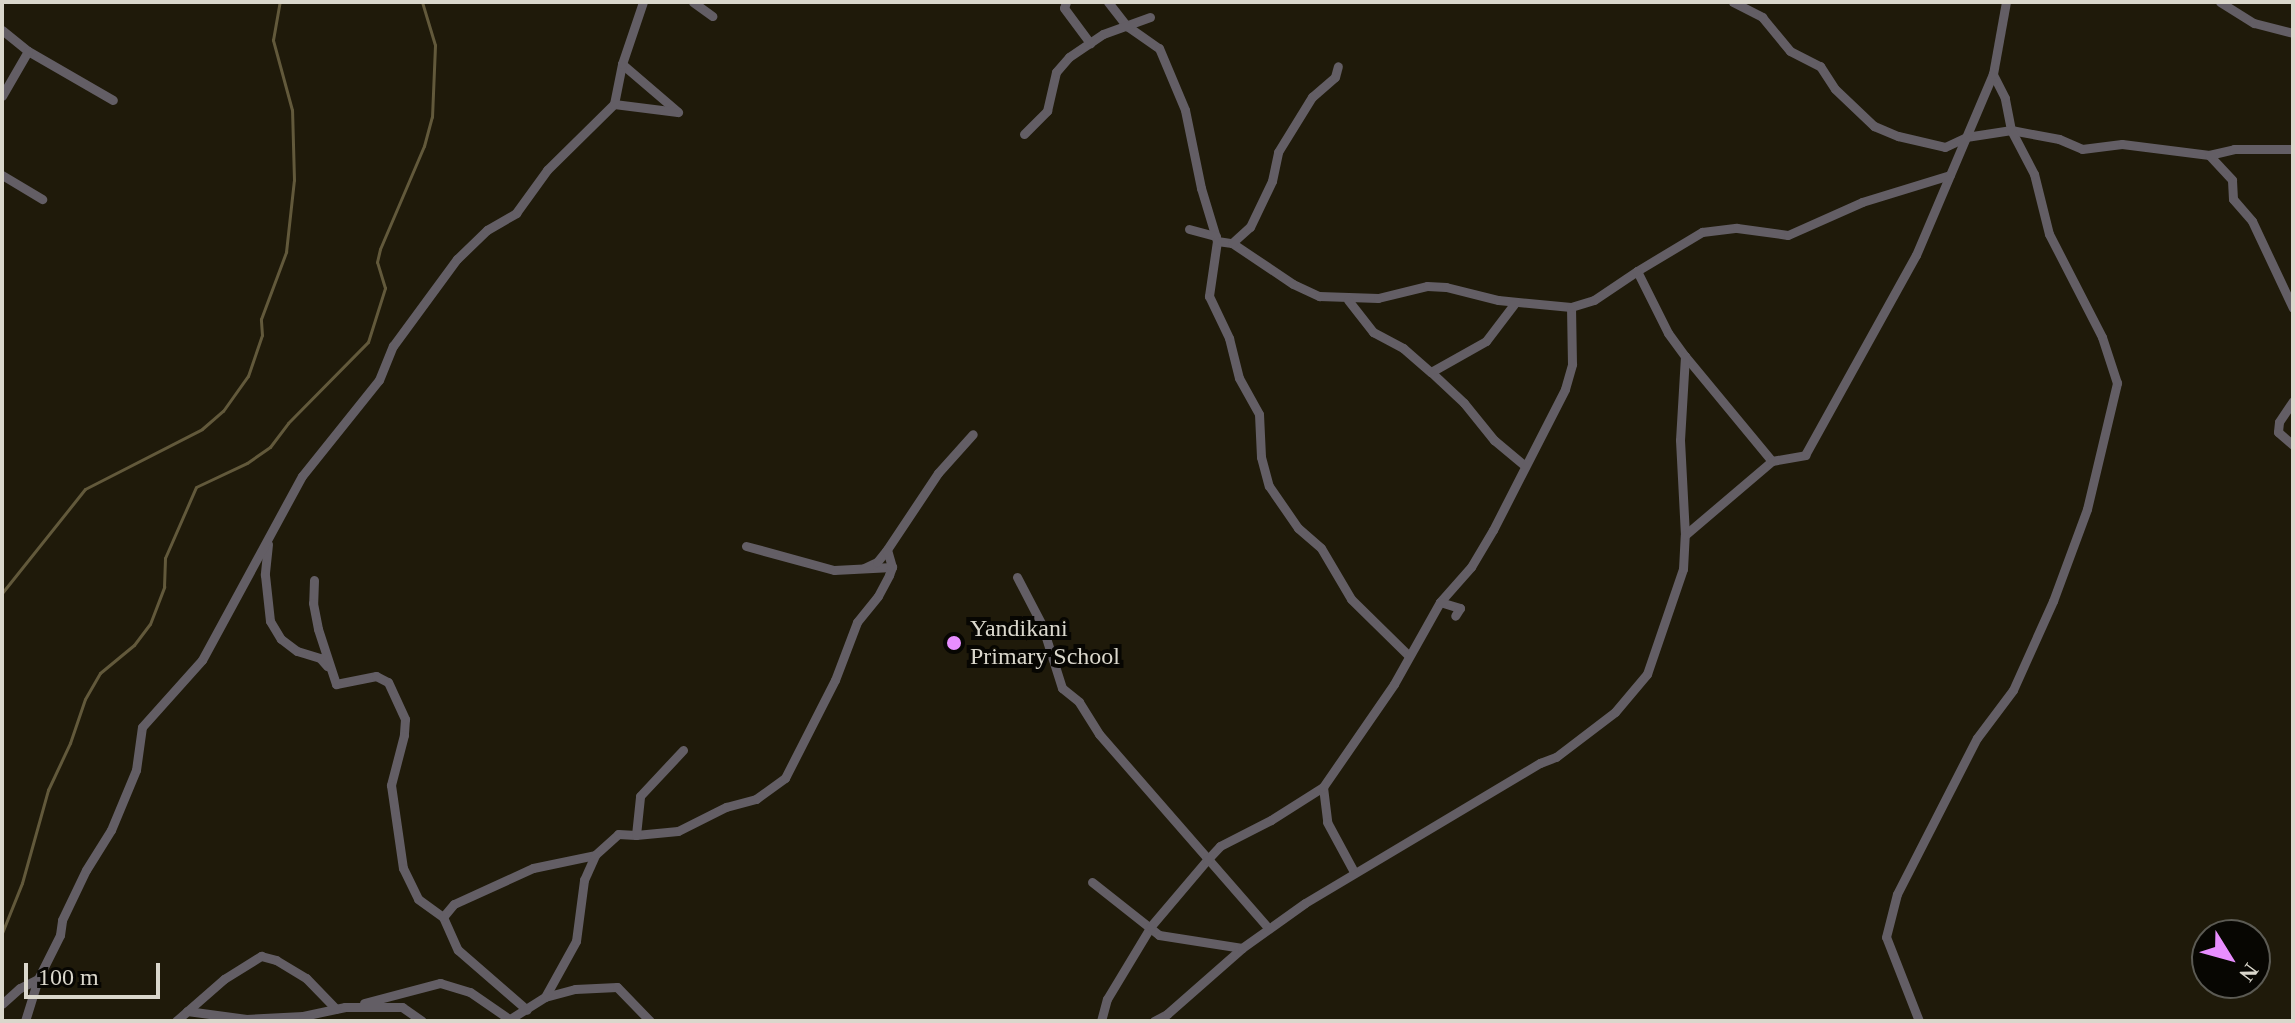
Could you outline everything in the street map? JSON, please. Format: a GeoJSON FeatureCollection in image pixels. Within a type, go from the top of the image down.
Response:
{"type":"FeatureCollection","features":[{"type":"Feature","properties":{"kind":"street"},"geometry":{"type":"LineString","coordinates":[[25,1021],[38,979],[60,935],[68,907],[111,830],[136,770],[142,727],[202,660],[302,476],[379,380],[393,346],[457,259],[487,230],[516,213],[547,170],[614,104],[622,64],[643,2]]}},
{"type":"Feature","properties":{"kind":"street"},"geometry":{"type":"LineString","coordinates":[[693,2],[712,16]]}},
{"type":"Feature","properties":{"kind":"street"},"geometry":{"type":"LineString","coordinates":[[1066,2],[1064,8],[1090,43]]}},
{"type":"Feature","properties":{"kind":"street"},"geometry":{"type":"LineString","coordinates":[[1108,2],[1127,26],[1159,48],[1185,110],[1217,239],[1209,296],[1229,338],[1239,378],[1259,414],[1261,457],[1269,486],[1298,528],[1321,548],[1351,599],[1409,656]]}},
{"type":"Feature","properties":{"kind":"street"},"geometry":{"type":"LineString","coordinates":[[1733,2],[1762,17],[1790,51],[1820,66],[1835,89],[1874,126],[1898,136],[1945,147],[1966,137],[2011,130],[2059,139],[2082,149],[2122,144],[2209,155],[2234,149],[2293,149]]}},
{"type":"Feature","properties":{"kind":"street"},"geometry":{"type":"LineString","coordinates":[[1685,535],[1772,461],[1805,455],[1823,427],[1916,255],[1993,74],[2006,2]]}},
{"type":"Feature","properties":{"kind":"street"},"geometry":{"type":"LineString","coordinates":[[2220,2],[2254,23],[2293,33]]}},
{"type":"Feature","properties":{"kind":"street"},"geometry":{"type":"LineString","coordinates":[[1024,134],[1047,111],[1056,72],[1069,57],[1090,43],[1150,17]]}},
{"type":"Feature","properties":{"kind":"street"},"geometry":{"type":"LineString","coordinates":[[2,30],[28,51],[113,100]]}},
{"type":"Feature","properties":{"kind":"street"},"geometry":{"type":"LineString","coordinates":[[2,96],[28,51]]}},
{"type":"Feature","properties":{"kind":"street"},"geometry":{"type":"LineString","coordinates":[[614,104],[678,112],[622,64]]}},
{"type":"Feature","properties":{"kind":"street"},"geometry":{"type":"LineString","coordinates":[[1232,243],[1250,227],[1272,181],[1278,152],[1312,97],[1335,77],[1338,66]]}},
{"type":"Feature","properties":{"kind":"street"},"geometry":{"type":"LineString","coordinates":[[1919,1021],[1886,937],[1897,894],[1977,738],[2013,690],[2053,601],[2087,509],[2117,383],[2102,337],[2049,234],[2034,174],[2011,130],[2005,98],[1993,74]]}},
{"type":"Feature","properties":{"kind":"street"},"geometry":{"type":"LineString","coordinates":[[2209,155],[2232,180],[2233,199],[2252,221],[2293,308]]}},
{"type":"Feature","properties":{"kind":"street"},"geometry":{"type":"LineString","coordinates":[[2,175],[42,199]]}},
{"type":"Feature","properties":{"kind":"street"},"geometry":{"type":"LineString","coordinates":[[1189,229],[1232,243],[1293,284],[1319,296],[1348,300],[1378,298],[1427,286],[1446,287],[1515,303],[1571,307],[1594,300],[1702,232],[1737,228],[1788,235],[1862,202],[1950,175]]}},
{"type":"Feature","properties":{"kind":"street"},"geometry":{"type":"LineString","coordinates":[[1637,271],[1668,333],[1772,461]]}},
{"type":"Feature","properties":{"kind":"street"},"geometry":{"type":"LineString","coordinates":[[1348,300],[1373,332],[1403,348],[1431,372],[1464,403],[1494,440],[1523,464]]}},
{"type":"Feature","properties":{"kind":"street"},"geometry":{"type":"LineString","coordinates":[[1431,372],[1486,341],[1515,303]]}},
{"type":"Feature","properties":{"kind":"street"},"geometry":{"type":"LineString","coordinates":[[1101,1021],[1107,999],[1151,926],[1207,860],[1220,846],[1271,820],[1323,787],[1394,684],[1440,602],[1478,555],[1565,389],[1572,364],[1571,307]]}},
{"type":"Feature","properties":{"kind":"street"},"geometry":{"type":"LineString","coordinates":[[1154,1021],[1167,1014],[1268,928],[1354,872],[1540,763],[1556,757],[1615,712],[1647,674],[1683,569],[1685,535],[1680,440],[1686,389],[1685,356]]}},
{"type":"Feature","properties":{"kind":"street"},"geometry":{"type":"LineString","coordinates":[[2293,401],[2279,422],[2278,432],[2293,445]]}},
{"type":"Feature","properties":{"kind":"street"},"geometry":{"type":"LineString","coordinates":[[864,568],[877,562],[887,550],[938,473],[973,434]]}},
{"type":"Feature","properties":{"kind":"street"},"geometry":{"type":"LineString","coordinates":[[269,538],[265,575],[270,621],[281,639],[297,651],[320,658],[329,668]]}},
{"type":"Feature","properties":{"kind":"street"},"geometry":{"type":"LineString","coordinates":[[746,546],[834,570],[892,567]]}},
{"type":"Feature","properties":{"kind":"street"},"geometry":{"type":"LineString","coordinates":[[545,997],[576,941],[584,880],[595,855],[618,834],[678,831],[726,807],[756,799],[785,778],[835,680],[849,637],[878,596],[892,567],[887,550]]}},
{"type":"Feature","properties":{"kind":"street"},"geometry":{"type":"LineString","coordinates":[[1017,577],[1042,625],[1062,688],[1079,702],[1099,734],[1268,928]]}},
{"type":"Feature","properties":{"kind":"street"},"geometry":{"type":"LineString","coordinates":[[314,580],[313,603],[336,684],[376,676],[388,682],[405,719],[391,785],[403,868],[418,899],[443,917],[458,950],[527,1010]]}},
{"type":"Feature","properties":{"kind":"street"},"geometry":{"type":"LineString","coordinates":[[1440,602],[1460,608],[1455,616]]}},
{"type":"Feature","properties":{"kind":"street"},"geometry":{"type":"LineString","coordinates":[[636,835],[640,796],[683,750]]}},
{"type":"Feature","properties":{"kind":"street"},"geometry":{"type":"LineString","coordinates":[[1323,787],[1327,822],[1354,872]]}},
{"type":"Feature","properties":{"kind":"street"},"geometry":{"type":"LineString","coordinates":[[443,917],[454,904],[533,868],[595,855]]}},
{"type":"Feature","properties":{"kind":"street"},"geometry":{"type":"LineString","coordinates":[[1092,882],[1159,935],[1242,948]]}},
{"type":"Feature","properties":{"kind":"street"},"geometry":{"type":"LineString","coordinates":[[176,1021],[224,979],[261,956],[276,960],[306,978],[336,1009]]}},
{"type":"Feature","properties":{"kind":"street"},"geometry":{"type":"LineString","coordinates":[[2,1004],[20,988],[38,979]]}},
{"type":"Feature","properties":{"kind":"street"},"geometry":{"type":"LineString","coordinates":[[187,1011],[246,1019],[303,1016],[440,983],[470,992],[511,1020],[545,997],[575,989],[617,987],[650,1021]]}},
{"type":"Feature","properties":{"kind":"street"},"geometry":{"type":"LineString","coordinates":[[350,1007],[402,1007],[422,1021]]}},
{"type":"Feature","properties":{"kind":"waterway"},"geometry":{"type":"LineString","coordinates":[[2,593],[85,489],[202,429],[223,411],[248,376],[262,335],[261,319],[286,252],[294,180],[292,110],[273,40],[280,2]]}},
{"type":"Feature","properties":{"kind":"waterway"},"geometry":{"type":"LineString","coordinates":[[2,933],[22,883],[48,790],[70,743],[85,699],[100,673],[134,645],[150,624],[164,587],[165,558],[196,487],[247,463],[270,447],[288,423],[368,342],[385,288],[377,262],[380,249],[424,146],[432,117],[435,45],[422,2]]}},
{"type":"Feature","properties":{"kind":"place","name":"Yandikani Primary School"},"geometry":{"type":"Point","coordinates":[954,643]}}]}
